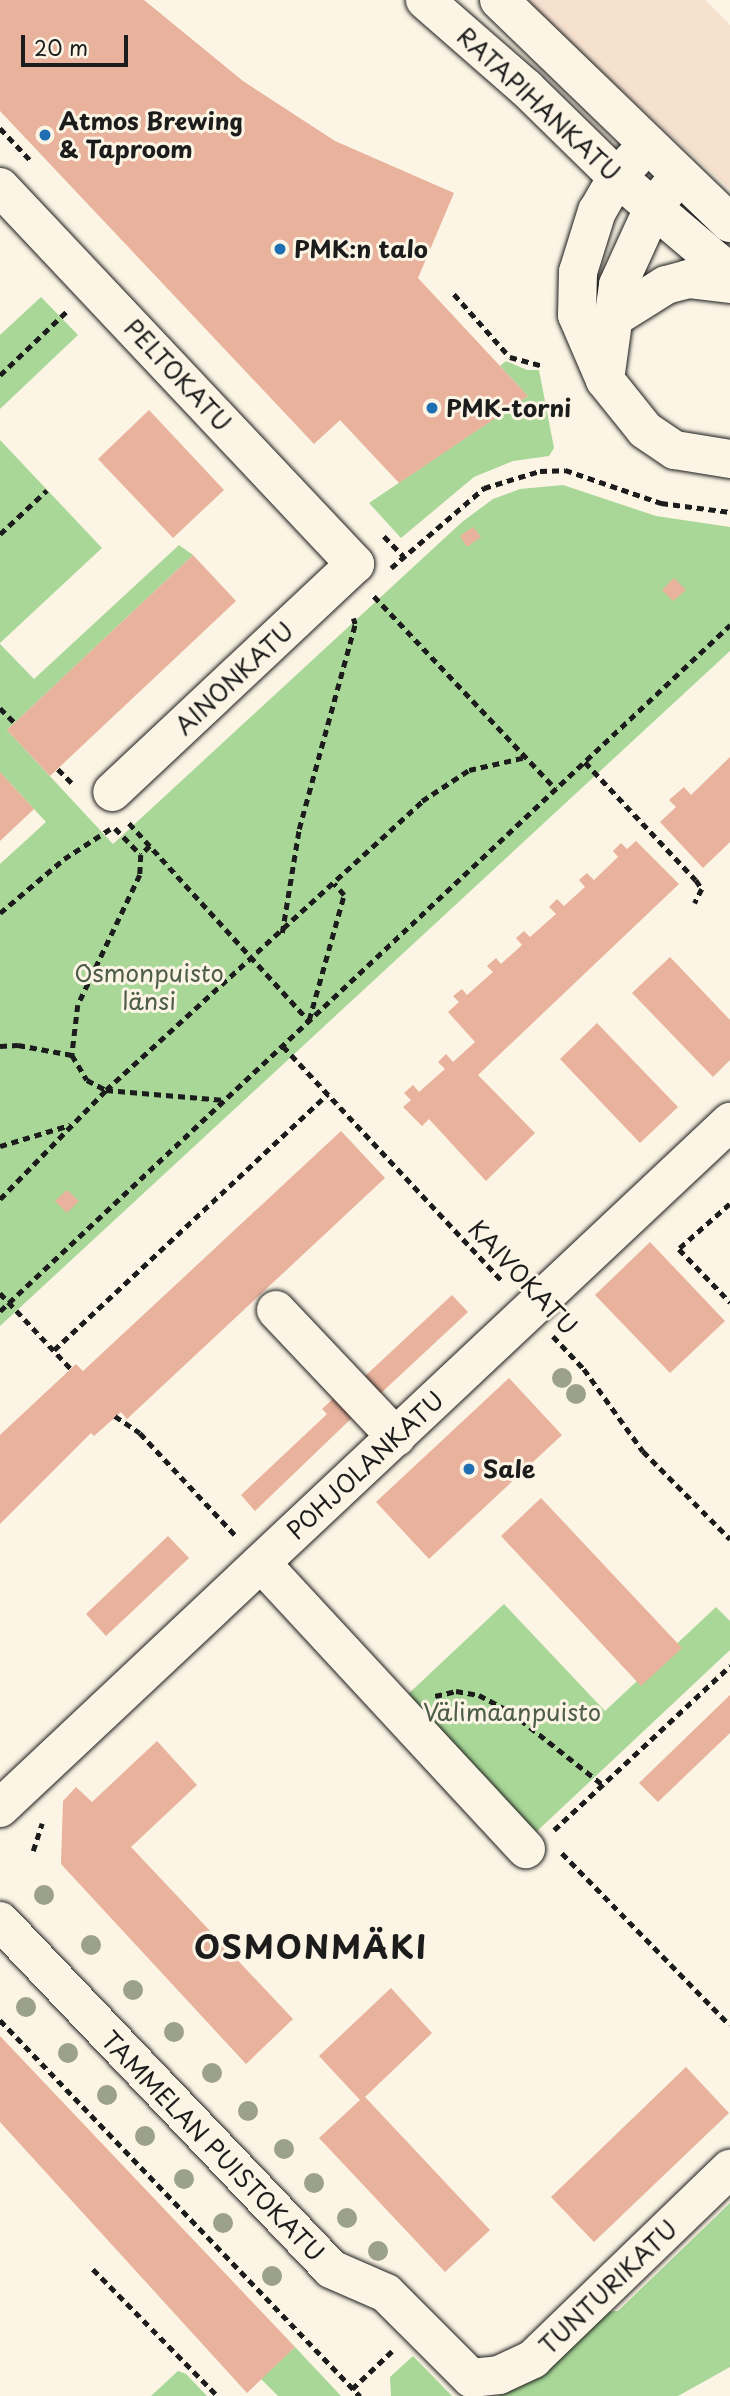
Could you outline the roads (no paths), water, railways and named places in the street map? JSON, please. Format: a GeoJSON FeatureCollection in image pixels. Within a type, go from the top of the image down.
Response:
{"type":"FeatureCollection","features":[{"type":"Feature","properties":{"kind":"main road","name":"RATAPIHANKATU"},"geometry":{"type":"LineString","coordinates":[[425,0],[526,88],[617,177],[730,273]]}},
{"type":"Feature","properties":{"kind":"main road","name":"RATAPIHANKATU"},"geometry":{"type":"LineString","coordinates":[[499,0],[730,223]]}},
{"type":"Feature","properties":{"kind":"main road"},"geometry":{"type":"LineString","coordinates":[[648,144],[617,177],[597,211],[578,272],[577,315],[605,380],[624,409],[659,441],[693,455],[730,458]]}},
{"type":"Feature","properties":{"kind":"main road"},"geometry":{"type":"LineString","coordinates":[[605,380],[618,285],[654,206],[680,176]]}},
{"type":"Feature","properties":{"kind":"main road","name":"PELTOKATU"},"geometry":{"type":"LineString","coordinates":[[0,187],[369,576]]}},
{"type":"Feature","properties":{"kind":"main road"},"geometry":{"type":"LineString","coordinates":[[612,319],[666,285],[688,279],[730,284]]}},
{"type":"Feature","properties":{"kind":"main road","name":"AINONKATU"},"geometry":{"type":"LineString","coordinates":[[113,809],[369,576]]}},
{"type":"Feature","properties":{"kind":"main road","name":"POHJOLANKATU"},"geometry":{"type":"LineString","coordinates":[[0,1808],[252,1554],[396,1437],[730,1122]]}},
{"type":"Feature","properties":{"kind":"main road"},"geometry":{"type":"LineString","coordinates":[[276,1310],[396,1437]]}},
{"type":"Feature","properties":{"kind":"main road"},"geometry":{"type":"LineString","coordinates":[[252,1554],[398,1711],[536,1843]]}},
{"type":"Feature","properties":{"kind":"main road","name":"TAMMELAN PUISTOKATU"},"geometry":{"type":"LineString","coordinates":[[0,1922],[331,2269],[386,2292],[471,2378]]}},
{"type":"Feature","properties":{"kind":"main road","name":"TUNTURIKATU"},"geometry":{"type":"LineString","coordinates":[[471,2378],[499,2375],[533,2359],[730,2169]]}},
{"type":"Feature","properties":{"kind":"place","name":"Atmos Brewing & Taproom"},"geometry":{"type":"Point","coordinates":[45,135]}},
{"type":"Feature","properties":{"kind":"place","name":"PMK:n talo"},"geometry":{"type":"Point","coordinates":[280,249]}},
{"type":"Feature","properties":{"kind":"place","name":"PMK-torni"},"geometry":{"type":"Point","coordinates":[432,408]}},
{"type":"Feature","properties":{"kind":"place","name":"Sale"},"geometry":{"type":"Point","coordinates":[469,1469]}},
{"type":"Feature","properties":{"kind":"district","name":"OSMONMÄKI"},"geometry":{"type":"Point","coordinates":[311,1946]}},
{"type":"Feature","properties":{"kind":"park label","name":"Osmonpuisto länsi"},"geometry":{"type":"Point","coordinates":[149,987]}},
{"type":"Feature","properties":{"kind":"park label","name":"Välimaanpuisto"},"geometry":{"type":"Point","coordinates":[512,1712]}}]}
